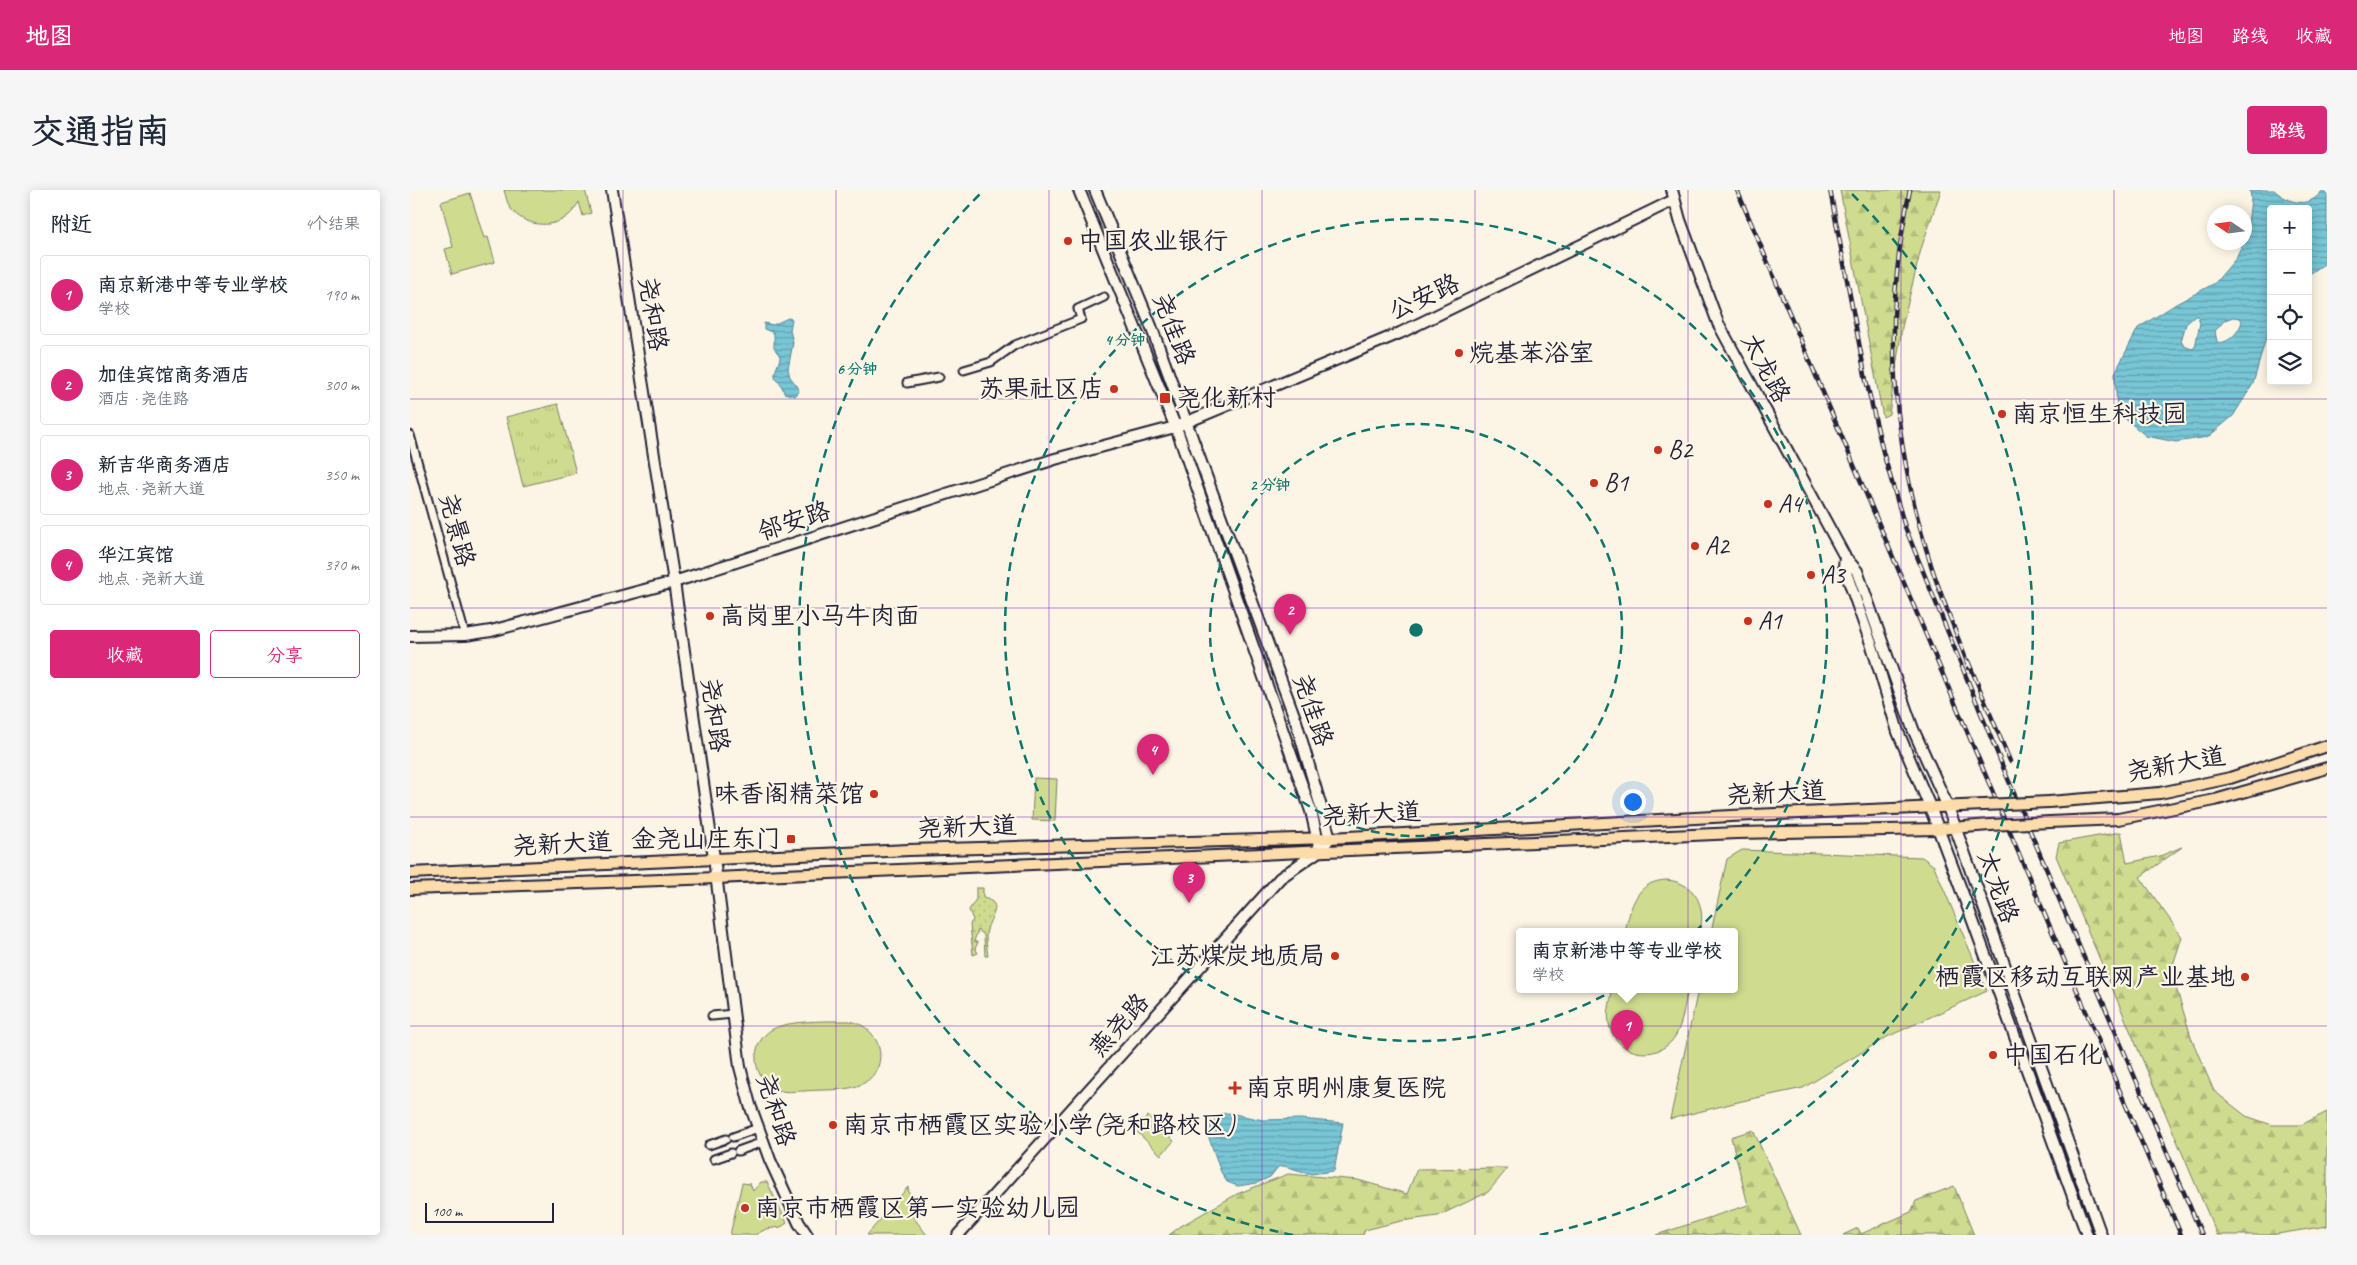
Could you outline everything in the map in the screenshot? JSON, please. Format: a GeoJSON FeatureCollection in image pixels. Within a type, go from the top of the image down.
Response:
{"type":"FeatureCollection","features":[{"type":"Feature","properties":{"kind":"main road","name":"尧和路"},"geometry":{"type":"LineString","coordinates":[[612,190],[674,582],[714,858],[740,1067],[763,1142],[799,1223],[807,1235]]}},
{"type":"Feature","properties":{"kind":"main road","name":"尧佳路"},"geometry":{"type":"LineString","coordinates":[[1079,190],[1175,427],[1307,801],[1318,838],[1319,851]]}},
{"type":"Feature","properties":{"kind":"main road","name":"尧佳路"},"geometry":{"type":"LineString","coordinates":[[1095,190],[1151,326],[1296,721],[1330,838]]}},
{"type":"Feature","properties":{"kind":"main road","name":"公安路"},"geometry":{"type":"LineString","coordinates":[[1186,422],[1400,333],[1673,195]]}},
{"type":"Feature","properties":{"kind":"main road","name":"太龙路"},"geometry":{"type":"LineString","coordinates":[[1673,195],[1718,323],[1845,557],[1857,571],[1912,729],[1948,807],[2101,1235]]}},
{"type":"Feature","properties":{"kind":"main road","name":"邻安路"},"geometry":{"type":"LineString","coordinates":[[410,636],[465,635],[515,625],[674,582],[1055,459],[1175,427],[1186,422]]}},
{"type":"Feature","properties":{"kind":"main road","name":"太龙路"},"geometry":{"type":"LineString","coordinates":[[1845,557],[1844,567],[1873,649],[1898,732],[1930,807],[2087,1235]]}},
{"type":"Feature","properties":{"kind":"main road","name":"尧新大道"},"geometry":{"type":"LineString","coordinates":[[410,873],[909,850],[1330,838],[2049,802],[2160,792],[2230,778],[2327,746]]}},
{"type":"Feature","properties":{"kind":"main road","name":"尧新大道"},"geometry":{"type":"LineString","coordinates":[[410,889],[716,878],[1737,833],[1938,829],[2118,819],[2214,800],[2327,768]]}},
{"type":"Feature","properties":{"kind":"main road"},"geometry":{"type":"LineString","coordinates":[[1319,851],[1330,838]]}},
{"type":"Feature","properties":{"kind":"main road","name":"燕尧路"},"geometry":{"type":"LineString","coordinates":[[958,1235],[1280,878],[1319,851]]}},
{"type":"Feature","properties":{"kind":"street"},"geometry":{"type":"LineString","coordinates":[[964,370],[991,362],[1015,345],[1080,319],[1078,309],[1104,297]]}},
{"type":"Feature","properties":{"kind":"street"},"geometry":{"type":"LineString","coordinates":[[907,383],[939,377]]}},
{"type":"Feature","properties":{"kind":"street","name":"尧景路"},"geometry":{"type":"LineString","coordinates":[[410,435],[465,635]]}},
{"type":"Feature","properties":{"kind":"street"},"geometry":{"type":"LineString","coordinates":[[712,1016],[733,1014]]}},
{"type":"Feature","properties":{"kind":"street"},"geometry":{"type":"LineString","coordinates":[[709,1145],[758,1128]]}},
{"type":"Feature","properties":{"kind":"street"},"geometry":{"type":"LineString","coordinates":[[714,1159],[763,1142]]}},
{"type":"Feature","properties":{"kind":"green space"},"geometry":{"type":"Polygon","coordinates":[[[504,190],[585,190],[591,213],[583,216],[579,202],[570,214],[562,220],[555,223],[538,224],[523,219],[511,209],[504,190]]]}},
{"type":"Feature","properties":{"kind":"green space"},"geometry":{"type":"Polygon","coordinates":[[[1840,190],[1941,190],[1921,249],[1902,327],[1889,414],[1883,417],[1840,190]]]}},
{"type":"Feature","properties":{"kind":"green space"},"geometry":{"type":"Polygon","coordinates":[[[470,193],[484,238],[488,237],[495,262],[452,274],[445,249],[453,247],[441,202],[470,193]]]}},
{"type":"Feature","properties":{"kind":"green space"},"geometry":{"type":"Polygon","coordinates":[[[558,404],[576,473],[523,486],[506,417],[558,404]]]}},
{"type":"Feature","properties":{"kind":"green space"},"geometry":{"type":"Polygon","coordinates":[[[1034,778],[1057,779],[1055,821],[1032,820],[1034,778]]]}},
{"type":"Feature","properties":{"kind":"green space"},"geometry":{"type":"Polygon","coordinates":[[[2121,832],[2127,863],[2160,856],[2182,847],[2140,877],[2182,937],[2171,971],[2192,1040],[2214,1091],[2246,1116],[2272,1125],[2301,1125],[2327,1112],[2327,1226],[2271,1235],[2217,1235],[2056,856],[2059,843],[2121,832]]]}},
{"type":"Feature","properties":{"kind":"green space"},"geometry":{"type":"Polygon","coordinates":[[[1742,850],[1922,857],[1934,866],[1987,991],[1887,1037],[1803,1088],[1670,1119],[1697,993],[1738,993],[1738,928],[1712,928],[1727,859],[1742,850]]]}},
{"type":"Feature","properties":{"kind":"green space"},"geometry":{"type":"Polygon","coordinates":[[[1657,881],[1677,882],[1692,891],[1700,905],[1700,928],[1626,928],[1637,897],[1648,885],[1657,881]]]}},
{"type":"Feature","properties":{"kind":"green space"},"geometry":{"type":"Polygon","coordinates":[[[976,888],[983,888],[983,898],[994,903],[995,907],[986,933],[988,956],[985,956],[984,935],[978,930],[974,941],[978,943],[975,948],[978,953],[973,955],[970,924],[973,920],[969,910],[976,899],[976,888]]]}},
{"type":"Feature","properties":{"kind":"green space"},"geometry":{"type":"Polygon","coordinates":[[[1612,993],[1687,993],[1681,1021],[1674,1038],[1667,1046],[1649,1053],[1630,1050],[1621,1045],[1610,1028],[1609,1009],[1612,993]]]}},
{"type":"Feature","properties":{"kind":"green space"},"geometry":{"type":"Polygon","coordinates":[[[849,1021],[859,1024],[868,1030],[875,1038],[879,1047],[880,1057],[878,1066],[873,1075],[864,1083],[843,1089],[787,1092],[769,1085],[762,1078],[756,1061],[756,1051],[765,1035],[773,1029],[789,1024],[849,1021]]]}},
{"type":"Feature","properties":{"kind":"green space"},"geometry":{"type":"Polygon","coordinates":[[[1148,1116],[1174,1141],[1161,1155],[1135,1130],[1148,1116]]]}},
{"type":"Feature","properties":{"kind":"green space"},"geometry":{"type":"Polygon","coordinates":[[[1753,1130],[1801,1235],[1656,1235],[1748,1205],[1731,1137],[1753,1130]]]}},
{"type":"Feature","properties":{"kind":"green space"},"geometry":{"type":"Polygon","coordinates":[[[1508,1168],[1488,1192],[1438,1216],[1401,1221],[1365,1230],[1363,1235],[1169,1235],[1181,1226],[1237,1194],[1288,1174],[1358,1180],[1407,1194],[1417,1169],[1508,1168]]]}},
{"type":"Feature","properties":{"kind":"green space"},"geometry":{"type":"Polygon","coordinates":[[[761,1182],[767,1182],[787,1223],[781,1227],[766,1229],[755,1235],[730,1235],[742,1183],[750,1184],[753,1191],[761,1182]]]}},
{"type":"Feature","properties":{"kind":"green space"},"geometry":{"type":"Polygon","coordinates":[[[1954,1186],[1974,1235],[1843,1235],[1858,1228],[1861,1234],[1911,1212],[1916,1201],[1954,1186]]]}},
{"type":"Feature","properties":{"kind":"green space"},"geometry":{"type":"Polygon","coordinates":[[[908,1187],[913,1217],[927,1235],[867,1235],[908,1187]]]}},
{"type":"Feature","properties":{"kind":"water"},"geometry":{"type":"Polygon","coordinates":[[[2250,190],[2274,190],[2286,199],[2306,202],[2318,196],[2323,190],[2327,190],[2327,262],[2312,272],[2312,205],[2267,205],[2267,334],[2253,384],[2233,416],[2208,437],[2176,442],[2146,436],[2117,412],[2115,373],[2138,328],[2176,304],[2215,283],[2237,257],[2240,250],[2252,250],[2252,205],[2250,205],[2250,190]],[[2195,316],[2186,324],[2181,341],[2184,346],[2192,349],[2195,347],[2200,323],[2198,316],[2195,316]],[[2233,317],[2225,320],[2215,331],[2217,342],[2225,341],[2233,336],[2239,329],[2242,321],[2240,318],[2233,317]]]}},
{"type":"Feature","properties":{"kind":"water"},"geometry":{"type":"Polygon","coordinates":[[[788,318],[792,319],[790,330],[793,343],[788,369],[790,377],[798,387],[799,392],[795,396],[784,393],[775,377],[780,356],[774,348],[774,333],[764,329],[764,323],[773,325],[788,318]]]}},
{"type":"Feature","properties":{"kind":"water"},"geometry":{"type":"Polygon","coordinates":[[[1229,1113],[1263,1120],[1301,1119],[1343,1123],[1334,1171],[1311,1174],[1284,1166],[1278,1167],[1270,1177],[1257,1183],[1238,1186],[1227,1182],[1221,1172],[1205,1127],[1215,1116],[1229,1113]]]}},
{"type":"Feature","properties":{"kind":"railway"},"geometry":{"type":"LineString","coordinates":[[1737,190],[2181,1235]]}},
{"type":"Feature","properties":{"kind":"railway"},"geometry":{"type":"LineString","coordinates":[[1830,190],[1866,380],[1883,452],[1905,527],[2005,772],[2202,1235]]}},
{"type":"Feature","properties":{"kind":"railway"},"geometry":{"type":"LineString","coordinates":[[1910,190],[1901,238],[1896,285],[1895,379],[1899,425],[1917,518],[1935,578],[1969,668]]}},
{"type":"Feature","properties":{"kind":"railway"},"geometry":{"type":"LineString","coordinates":[[1968,661],[2010,761]]}},
{"type":"Feature","properties":{"kind":"place","name":"中国农业银行"},"geometry":{"type":"Point","coordinates":[1068,241]}},
{"type":"Feature","properties":{"kind":"place","name":"烷基苯浴室"},"geometry":{"type":"Point","coordinates":[1459,353]}},
{"type":"Feature","properties":{"kind":"place","name":"苏果社区店"},"geometry":{"type":"Point","coordinates":[1114,389]}},
{"type":"Feature","properties":{"kind":"place","name":"尧化新村"},"geometry":{"type":"Point","coordinates":[1165,398]}},
{"type":"Feature","properties":{"kind":"place","name":"南京恒生科技园"},"geometry":{"type":"Point","coordinates":[2002,414]}},
{"type":"Feature","properties":{"kind":"place","name":"B2"},"geometry":{"type":"Point","coordinates":[1658,450]}},
{"type":"Feature","properties":{"kind":"place","name":"B1"},"geometry":{"type":"Point","coordinates":[1594,483]}},
{"type":"Feature","properties":{"kind":"place","name":"A4"},"geometry":{"type":"Point","coordinates":[1768,504]}},
{"type":"Feature","properties":{"kind":"place","name":"A2"},"geometry":{"type":"Point","coordinates":[1695,546]}},
{"type":"Feature","properties":{"kind":"place","name":"A3"},"geometry":{"type":"Point","coordinates":[1811,575]}},
{"type":"Feature","properties":{"kind":"place","name":"高岗里小马牛肉面"},"geometry":{"type":"Point","coordinates":[710,616]}},
{"type":"Feature","properties":{"kind":"place","name":"A1"},"geometry":{"type":"Point","coordinates":[1748,621]}},
{"type":"Feature","properties":{"kind":"place","name":"加佳宾馆商务酒店"},"geometry":{"type":"Point","coordinates":[1290,635]}},
{"type":"Feature","properties":{"kind":"place","name":"华江宾馆"},"geometry":{"type":"Point","coordinates":[1153,775]}},
{"type":"Feature","properties":{"kind":"place","name":"味香阁精菜馆"},"geometry":{"type":"Point","coordinates":[874,794]}},
{"type":"Feature","properties":{"kind":"place","name":"金尧山庄东门"},"geometry":{"type":"Point","coordinates":[791,839]}},
{"type":"Feature","properties":{"kind":"place","name":"新吉华商务酒店"},"geometry":{"type":"Point","coordinates":[1189,903]}},
{"type":"Feature","properties":{"kind":"place","name":"江苏煤炭地质局"},"geometry":{"type":"Point","coordinates":[1335,956]}},
{"type":"Feature","properties":{"kind":"place","name":"栖霞区移动互联网产业基地"},"geometry":{"type":"Point","coordinates":[2245,977]}},
{"type":"Feature","properties":{"kind":"place","name":"南京新港中等专业学校"},"geometry":{"type":"Point","coordinates":[1627,1051]}},
{"type":"Feature","properties":{"kind":"place","name":"中国石化"},"geometry":{"type":"Point","coordinates":[1993,1055]}},
{"type":"Feature","properties":{"kind":"place","name":"南京明州康复医院"},"geometry":{"type":"Point","coordinates":[1235,1088]}},
{"type":"Feature","properties":{"kind":"place","name":"南京市栖霞区实验小学(尧和路校区)"},"geometry":{"type":"Point","coordinates":[833,1125]}},
{"type":"Feature","properties":{"kind":"place","name":"南京市栖霞区第一实验幼儿园"},"geometry":{"type":"Point","coordinates":[745,1208]}}]}
